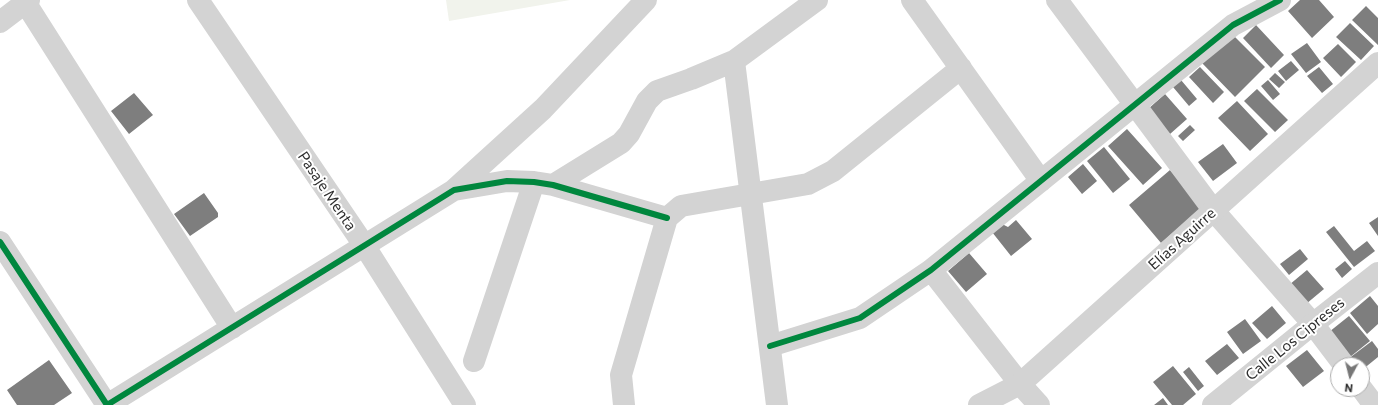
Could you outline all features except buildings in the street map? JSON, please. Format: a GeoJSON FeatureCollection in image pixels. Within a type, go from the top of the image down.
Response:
{"type":"FeatureCollection","features":[{"type":"Feature","properties":{"kind":"street","name":"Pasaje Menta"},"geometry":{"type":"LineString","coordinates":[[198,0],[364,246],[465,405]]}},
{"type":"Feature","properties":{"kind":"street"},"geometry":{"type":"LineString","coordinates":[[0,242],[107,405],[454,190],[543,109],[646,0]]}},
{"type":"Feature","properties":{"kind":"street"},"geometry":{"type":"LineString","coordinates":[[474,361],[543,183],[621,143],[628,134],[647,101],[657,91],[734,61],[817,0]]}},
{"type":"Feature","properties":{"kind":"street"},"geometry":{"type":"LineString","coordinates":[[912,0],[1041,181]]}},
{"type":"Feature","properties":{"kind":"street"},"geometry":{"type":"LineString","coordinates":[[1057,0],[1214,210],[1313,324],[1338,357]]}},
{"type":"Feature","properties":{"kind":"street"},"geometry":{"type":"LineString","coordinates":[[770,346],[860,318],[931,270],[1233,25],[1280,0]]}},
{"type":"Feature","properties":{"kind":"street"},"geometry":{"type":"LineString","coordinates":[[0,22],[27,1],[232,328]]}},
{"type":"Feature","properties":{"kind":"street"},"geometry":{"type":"LineString","coordinates":[[734,61],[777,405]]}},
{"type":"Feature","properties":{"kind":"street","name":"Elías Aguirre"},"geometry":{"type":"LineString","coordinates":[[979,405],[1020,384],[1378,64]]}},
{"type":"Feature","properties":{"kind":"street"},"geometry":{"type":"LineString","coordinates":[[624,405],[621,375],[668,218],[681,206],[808,184],[833,171],[961,68]]}},
{"type":"Feature","properties":{"kind":"street"},"geometry":{"type":"LineString","coordinates":[[454,190],[507,181],[543,183],[668,218]]}},
{"type":"Feature","properties":{"kind":"street"},"geometry":{"type":"LineString","coordinates":[[931,270],[1020,384],[1039,405]]}},
{"type":"Feature","properties":{"kind":"street","name":"Calle Los Cipreses"},"geometry":{"type":"LineString","coordinates":[[1213,405],[1378,273]]}},
{"type":"Feature","properties":{"kind":"shaded area"},"geometry":{"type":"Polygon","coordinates":[[[446,0],[570,0],[449,21],[446,0]]]}},
{"type":"Feature","properties":{"kind":"cycle path"},"geometry":{"type":"LineString","coordinates":[[770,346],[860,318],[931,270],[1233,25],[1280,0]]}},
{"type":"Feature","properties":{"kind":"cycle path"},"geometry":{"type":"LineString","coordinates":[[0,242],[107,405],[454,190],[507,181],[534,182],[553,185],[667,218]]}}]}
